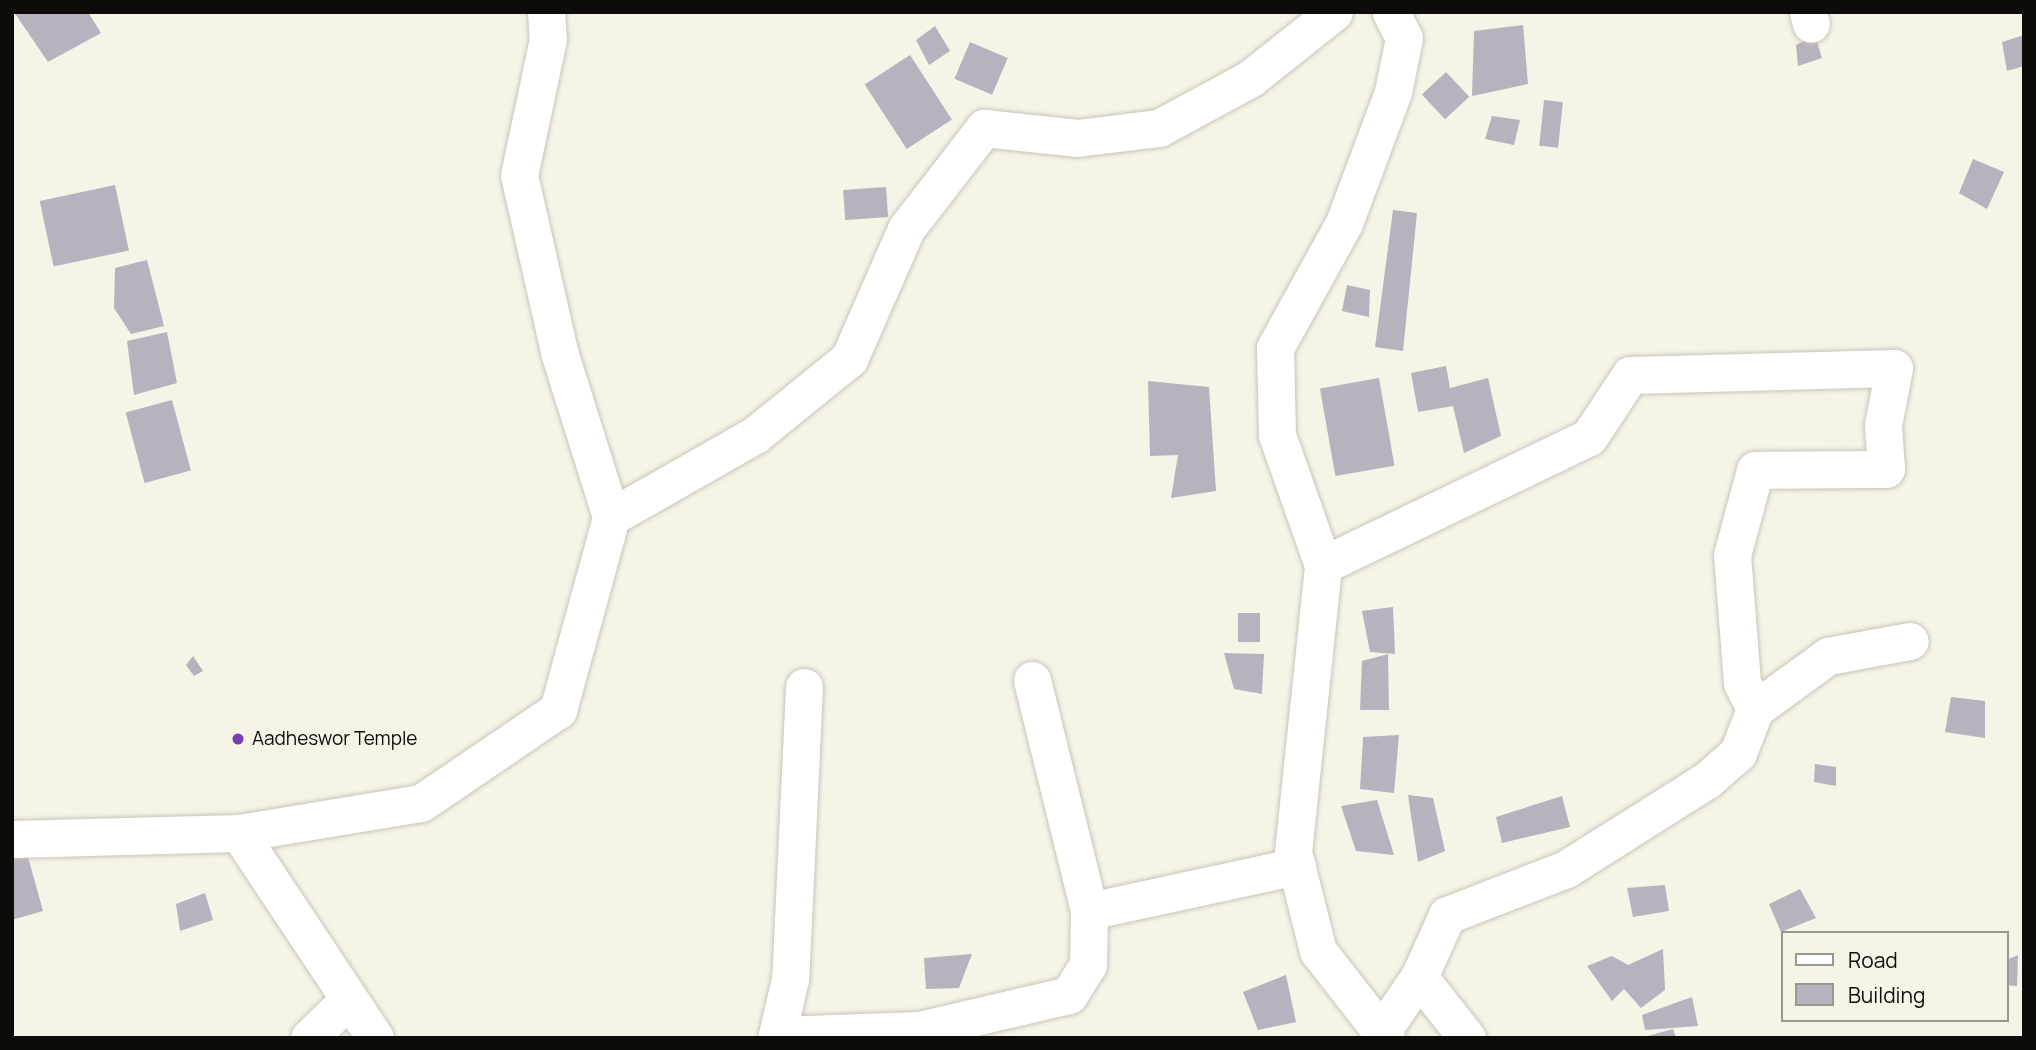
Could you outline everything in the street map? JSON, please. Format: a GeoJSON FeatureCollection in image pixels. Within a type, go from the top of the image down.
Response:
{"type":"FeatureCollection","features":[{"type":"Feature","properties":{"kind":"street"},"geometry":{"type":"LineString","coordinates":[[12,839],[239,833],[421,803],[558,710],[611,517],[560,355],[519,174],[548,39],[546,12]]}},
{"type":"Feature","properties":{"kind":"street"},"geometry":{"type":"LineString","coordinates":[[611,517],[755,435],[849,359],[906,229],[984,128],[1077,138],[1159,128],[1251,78],[1334,12]]}},
{"type":"Feature","properties":{"kind":"street"},"geometry":{"type":"LineString","coordinates":[[1391,12],[1404,38],[1393,92],[1344,223],[1275,348],[1277,435],[1322,565],[1293,852],[1318,951],[1384,1035],[1419,977],[1447,915],[1566,869],[1707,780],[1738,753],[1755,709],[1828,656],[1910,641]]}},
{"type":"Feature","properties":{"kind":"street"},"geometry":{"type":"LineString","coordinates":[[1322,565],[1588,437],[1630,375],[1894,369],[1883,425],[1886,469],[1755,470],[1732,555],[1742,682],[1755,709]]}},
{"type":"Feature","properties":{"kind":"street"},"geometry":{"type":"LineString","coordinates":[[804,687],[790,979],[776,1036],[919,1034],[1069,995],[1088,965],[1089,911],[1032,680]]}},
{"type":"Feature","properties":{"kind":"street"},"geometry":{"type":"LineString","coordinates":[[239,833],[346,1002],[375,1038]]}},
{"type":"Feature","properties":{"kind":"street"},"geometry":{"type":"LineString","coordinates":[[1089,911],[1297,866]]}},
{"type":"Feature","properties":{"kind":"street"},"geometry":{"type":"LineString","coordinates":[[1419,977],[1467,1038]]}},
{"type":"Feature","properties":{"kind":"street"},"geometry":{"type":"LineString","coordinates":[[309,1038],[346,1002]]}},
{"type":"Feature","properties":{"kind":"building"},"geometry":{"type":"Polygon","coordinates":[[[14,12],[88,12],[101,33],[48,62],[14,12]]]}},
{"type":"Feature","properties":{"kind":"building"},"geometry":{"type":"Polygon","coordinates":[[[1523,25],[1528,84],[1472,96],[1474,31],[1523,25]]]}},
{"type":"Feature","properties":{"kind":"building"},"geometry":{"type":"Polygon","coordinates":[[[935,26],[950,51],[929,65],[916,40],[935,26]]]}},
{"type":"Feature","properties":{"kind":"building"},"geometry":{"type":"Polygon","coordinates":[[[1815,35],[1822,58],[1798,66],[1796,45],[1815,35]]]}},
{"type":"Feature","properties":{"kind":"building"},"geometry":{"type":"Polygon","coordinates":[[[2024,35],[2024,66],[2007,71],[2002,42],[2024,35]]]}},
{"type":"Feature","properties":{"kind":"building"},"geometry":{"type":"Polygon","coordinates":[[[970,42],[1008,58],[992,95],[954,79],[970,42]]]}},
{"type":"Feature","properties":{"kind":"building"},"geometry":{"type":"Polygon","coordinates":[[[910,55],[952,120],[907,149],[865,84],[910,55]]]}},
{"type":"Feature","properties":{"kind":"building"},"geometry":{"type":"Polygon","coordinates":[[[1446,72],[1469,97],[1445,119],[1422,95],[1446,72]]]}},
{"type":"Feature","properties":{"kind":"building"},"geometry":{"type":"Polygon","coordinates":[[[1544,100],[1563,102],[1558,148],[1539,146],[1544,100]]]}},
{"type":"Feature","properties":{"kind":"building"},"geometry":{"type":"Polygon","coordinates":[[[1492,116],[1520,120],[1514,145],[1485,139],[1492,116]]]}},
{"type":"Feature","properties":{"kind":"building"},"geometry":{"type":"Polygon","coordinates":[[[1973,159],[2004,172],[1987,209],[1959,193],[1973,159]]]}},
{"type":"Feature","properties":{"kind":"building"},"geometry":{"type":"Polygon","coordinates":[[[115,185],[129,251],[54,267],[40,201],[115,185]]]}},
{"type":"Feature","properties":{"kind":"building"},"geometry":{"type":"Polygon","coordinates":[[[886,187],[888,217],[845,220],[843,190],[886,187]]]}},
{"type":"Feature","properties":{"kind":"building"},"geometry":{"type":"Polygon","coordinates":[[[1393,210],[1417,213],[1403,351],[1375,347],[1393,210]]]}},
{"type":"Feature","properties":{"kind":"building"},"geometry":{"type":"Polygon","coordinates":[[[147,260],[164,326],[131,334],[114,308],[115,268],[147,260]]]}},
{"type":"Feature","properties":{"kind":"building"},"geometry":{"type":"Polygon","coordinates":[[[1347,285],[1370,290],[1369,317],[1342,311],[1347,285]]]}},
{"type":"Feature","properties":{"kind":"building"},"geometry":{"type":"Polygon","coordinates":[[[167,332],[177,383],[134,395],[127,341],[167,332]]]}},
{"type":"Feature","properties":{"kind":"building"},"geometry":{"type":"Polygon","coordinates":[[[1446,366],[1450,388],[1488,378],[1501,436],[1464,453],[1453,406],[1418,412],[1411,373],[1446,366]]]}},
{"type":"Feature","properties":{"kind":"building"},"geometry":{"type":"Polygon","coordinates":[[[1379,378],[1394,466],[1335,476],[1320,388],[1379,378]]]}},
{"type":"Feature","properties":{"kind":"building"},"geometry":{"type":"Polygon","coordinates":[[[1148,381],[1209,387],[1216,491],[1171,498],[1178,455],[1150,456],[1148,381]]]}},
{"type":"Feature","properties":{"kind":"building"},"geometry":{"type":"Polygon","coordinates":[[[172,400],[191,471],[145,483],[126,412],[172,400]]]}},
{"type":"Feature","properties":{"kind":"building"},"geometry":{"type":"Polygon","coordinates":[[[1393,607],[1395,654],[1370,652],[1362,611],[1393,607]]]}},
{"type":"Feature","properties":{"kind":"building"},"geometry":{"type":"Polygon","coordinates":[[[1238,613],[1260,613],[1260,642],[1238,642],[1238,613]]]}},
{"type":"Feature","properties":{"kind":"building"},"geometry":{"type":"Polygon","coordinates":[[[1224,653],[1264,654],[1262,694],[1234,689],[1224,653]]]}},
{"type":"Feature","properties":{"kind":"building"},"geometry":{"type":"Polygon","coordinates":[[[1388,654],[1389,710],[1360,710],[1362,661],[1388,654]]]}},
{"type":"Feature","properties":{"kind":"building"},"geometry":{"type":"Polygon","coordinates":[[[193,656],[203,671],[194,676],[186,665],[193,656]]]}},
{"type":"Feature","properties":{"kind":"building"},"geometry":{"type":"Polygon","coordinates":[[[1951,697],[1985,701],[1985,738],[1945,732],[1951,697]]]}},
{"type":"Feature","properties":{"kind":"building"},"geometry":{"type":"Polygon","coordinates":[[[1399,735],[1394,793],[1360,789],[1363,737],[1399,735]]]}},
{"type":"Feature","properties":{"kind":"building"},"geometry":{"type":"Polygon","coordinates":[[[1815,764],[1836,767],[1836,786],[1814,782],[1815,764]]]}},
{"type":"Feature","properties":{"kind":"building"},"geometry":{"type":"Polygon","coordinates":[[[1408,795],[1433,798],[1445,851],[1418,862],[1408,795]]]}},
{"type":"Feature","properties":{"kind":"building"},"geometry":{"type":"Polygon","coordinates":[[[1562,796],[1570,827],[1502,843],[1496,817],[1562,796]]]}},
{"type":"Feature","properties":{"kind":"building"},"geometry":{"type":"Polygon","coordinates":[[[1377,800],[1394,855],[1356,851],[1341,806],[1377,800]]]}},
{"type":"Feature","properties":{"kind":"building"},"geometry":{"type":"Polygon","coordinates":[[[25,846],[43,911],[12,920],[12,850],[25,846]]]}},
{"type":"Feature","properties":{"kind":"building"},"geometry":{"type":"Polygon","coordinates":[[[1665,885],[1669,911],[1633,917],[1627,888],[1665,885]]]}},
{"type":"Feature","properties":{"kind":"building"},"geometry":{"type":"Polygon","coordinates":[[[1800,889],[1816,918],[1781,931],[1769,904],[1800,889]]]}},
{"type":"Feature","properties":{"kind":"building"},"geometry":{"type":"Polygon","coordinates":[[[205,893],[213,920],[180,931],[176,904],[205,893]]]}},
{"type":"Feature","properties":{"kind":"building"},"geometry":{"type":"Polygon","coordinates":[[[1663,949],[1665,990],[1641,1008],[1624,989],[1612,1001],[1587,966],[1612,956],[1628,965],[1663,949]]]}},
{"type":"Feature","properties":{"kind":"building"},"geometry":{"type":"Polygon","coordinates":[[[972,954],[959,988],[926,989],[924,958],[972,954]]]}},
{"type":"Feature","properties":{"kind":"building"},"geometry":{"type":"Polygon","coordinates":[[[2018,955],[2017,986],[2008,985],[2008,959],[2018,955]]]}},
{"type":"Feature","properties":{"kind":"building"},"geometry":{"type":"Polygon","coordinates":[[[1286,975],[1296,1022],[1258,1030],[1243,992],[1286,975]]]}},
{"type":"Feature","properties":{"kind":"building"},"geometry":{"type":"Polygon","coordinates":[[[1692,997],[1698,1026],[1645,1030],[1642,1015],[1692,997]]]}},
{"type":"Feature","properties":{"kind":"building"},"geometry":{"type":"Polygon","coordinates":[[[1673,1029],[1676,1038],[1644,1038],[1644,1037],[1673,1029]]]}},
{"type":"Feature","properties":{"kind":"place","name":"Aadheswor Temple"},"geometry":{"type":"Point","coordinates":[238,739]}}]}
